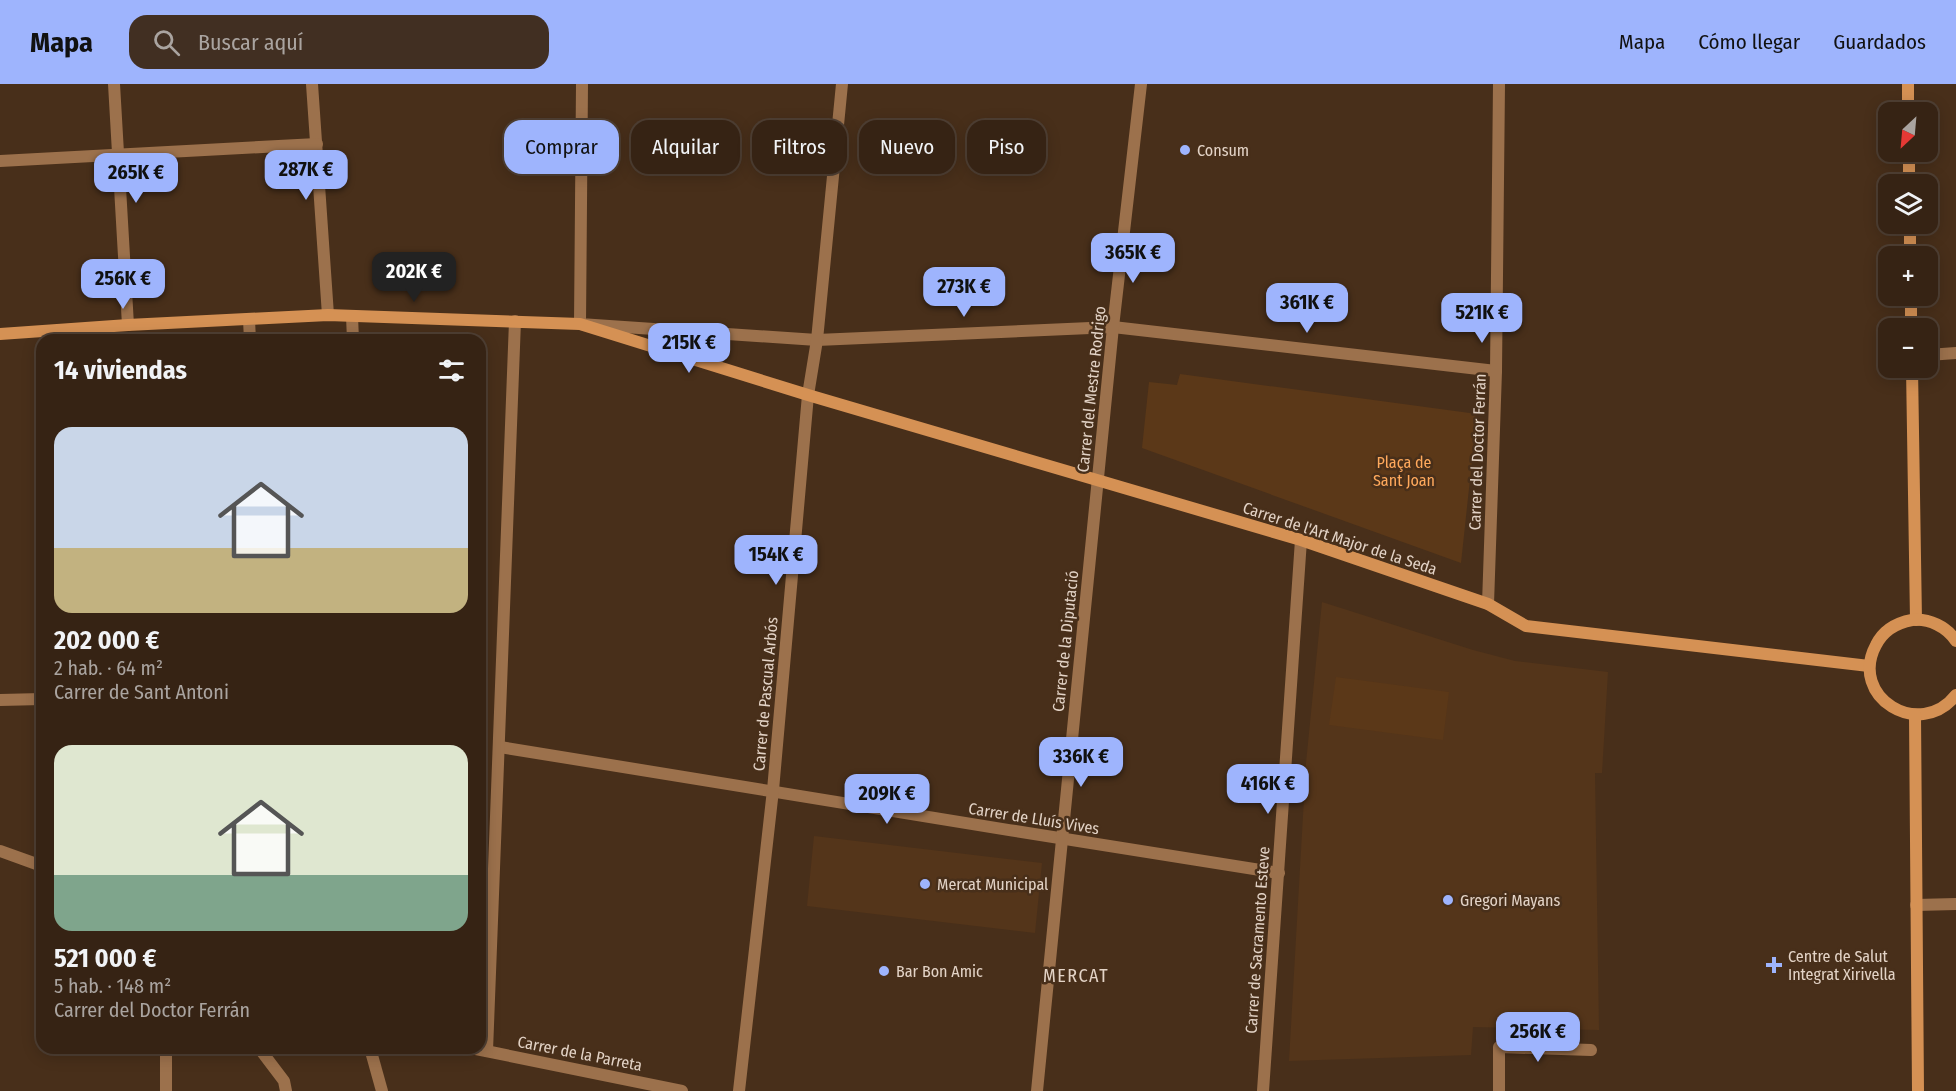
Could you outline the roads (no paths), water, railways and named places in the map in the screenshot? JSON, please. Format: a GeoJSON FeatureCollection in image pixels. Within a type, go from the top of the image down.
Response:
{"type":"FeatureCollection","features":[{"type":"Feature","properties":{"kind":"street"},"geometry":{"type":"LineString","coordinates":[[114,84],[128,325]]}},
{"type":"Feature","properties":{"kind":"street"},"geometry":{"type":"LineString","coordinates":[[312,84],[328,315]]}},
{"type":"Feature","properties":{"kind":"street"},"geometry":{"type":"LineString","coordinates":[[582,84],[580,324],[817,340],[1113,327],[1496,371]]}},
{"type":"Feature","properties":{"kind":"street","name":"Carrer de Pascual Arbós"},"geometry":{"type":"LineString","coordinates":[[739,1091],[773,790],[808,395],[817,340],[842,84]]}},
{"type":"Feature","properties":{"kind":"street","name":"Carrer del Mestre Rodrigo"},"geometry":{"type":"LineString","coordinates":[[1098,482],[1141,84]]}},
{"type":"Feature","properties":{"kind":"street","name":"Carrer del Doctor Ferrán"},"geometry":{"type":"LineString","coordinates":[[1488,604],[1496,371],[1498,84]]}},
{"type":"Feature","properties":{"kind":"street"},"geometry":{"type":"LineString","coordinates":[[1908,84],[1908,102]]}},
{"type":"Feature","properties":{"kind":"street"},"geometry":{"type":"LineString","coordinates":[[0,161],[317,144]]}},
{"type":"Feature","properties":{"kind":"street","name":"Carrer de l'Art Major de la Seda"},"geometry":{"type":"LineString","coordinates":[[0,334],[328,315],[580,324],[1098,482],[1301,540],[1488,604],[1526,626],[1869,666]]}},
{"type":"Feature","properties":{"kind":"street"},"geometry":{"type":"LineString","coordinates":[[352,316],[353,334]]}},
{"type":"Feature","properties":{"kind":"street"},"geometry":{"type":"LineString","coordinates":[[249,320],[250,334]]}},
{"type":"Feature","properties":{"kind":"street"},"geometry":{"type":"LineString","coordinates":[[487,1051],[515,321]]}},
{"type":"Feature","properties":{"kind":"street"},"geometry":{"type":"LineString","coordinates":[[103,334],[104,327]]}},
{"type":"Feature","properties":{"kind":"street"},"geometry":{"type":"LineString","coordinates":[[1938,354],[1956,353]]}},
{"type":"Feature","properties":{"kind":"street"},"geometry":{"type":"LineString","coordinates":[[1912,378],[1916,620]]}},
{"type":"Feature","properties":{"kind":"street","name":"Carrer de la Diputació"},"geometry":{"type":"LineString","coordinates":[[1037,1091],[1098,482]]}},
{"type":"Feature","properties":{"kind":"street","name":"Carrer de Sacramento Esteve"},"geometry":{"type":"LineString","coordinates":[[1263,1091],[1301,540]]}},
{"type":"Feature","properties":{"kind":"street"},"geometry":{"type":"LineString","coordinates":[[1956,641],[1942,627],[1929,622],[1916,620],[1902,622],[1889,629],[1879,639],[1872,652],[1869,666],[1871,680],[1877,694],[1887,705],[1900,712],[1915,715],[1929,713],[1941,708],[1956,695]]}},
{"type":"Feature","properties":{"kind":"street"},"geometry":{"type":"LineString","coordinates":[[0,700],[36,699]]}},
{"type":"Feature","properties":{"kind":"street"},"geometry":{"type":"LineString","coordinates":[[1915,715],[1918,1091]]}},
{"type":"Feature","properties":{"kind":"street","name":"Carrer de Lluís Vives"},"geometry":{"type":"LineString","coordinates":[[500,747],[1279,873]]}},
{"type":"Feature","properties":{"kind":"street"},"geometry":{"type":"LineString","coordinates":[[0,851],[36,864]]}},
{"type":"Feature","properties":{"kind":"street"},"geometry":{"type":"LineString","coordinates":[[1916,905],[1956,904]]}},
{"type":"Feature","properties":{"kind":"street"},"geometry":{"type":"LineString","coordinates":[[1499,1091],[1499,1047],[1591,1050]]}},
{"type":"Feature","properties":{"kind":"street","name":"Carrer de la Parreta"},"geometry":{"type":"LineString","coordinates":[[487,1051],[682,1091]]}},
{"type":"Feature","properties":{"kind":"street"},"geometry":{"type":"LineString","coordinates":[[166,1054],[166,1091]]}},
{"type":"Feature","properties":{"kind":"street"},"geometry":{"type":"LineString","coordinates":[[264,1054],[284,1081],[286,1091]]}},
{"type":"Feature","properties":{"kind":"street"},"geometry":{"type":"LineString","coordinates":[[372,1054],[382,1091]]}},
{"type":"Feature","properties":{"kind":"place","name":"Consum"},"geometry":{"type":"Point","coordinates":[1185,150]}},
{"type":"Feature","properties":{"kind":"place","name":"Mercat Municipal"},"geometry":{"type":"Point","coordinates":[925,884]}},
{"type":"Feature","properties":{"kind":"place","name":"Gregori Mayans"},"geometry":{"type":"Point","coordinates":[1448,900]}},
{"type":"Feature","properties":{"kind":"place","name":"Centre de Salut Integrat Xirivella"},"geometry":{"type":"Point","coordinates":[1774,965]}},
{"type":"Feature","properties":{"kind":"place","name":"Bar Bon Amic"},"geometry":{"type":"Point","coordinates":[884,971]}},
{"type":"Feature","properties":{"kind":"district","name":"MERCAT"},"geometry":{"type":"Point","coordinates":[1076,976]}},
{"type":"Feature","properties":{"kind":"park label","name":"Plaça de Sant Joan"},"geometry":{"type":"Point","coordinates":[1404,471]}}]}
